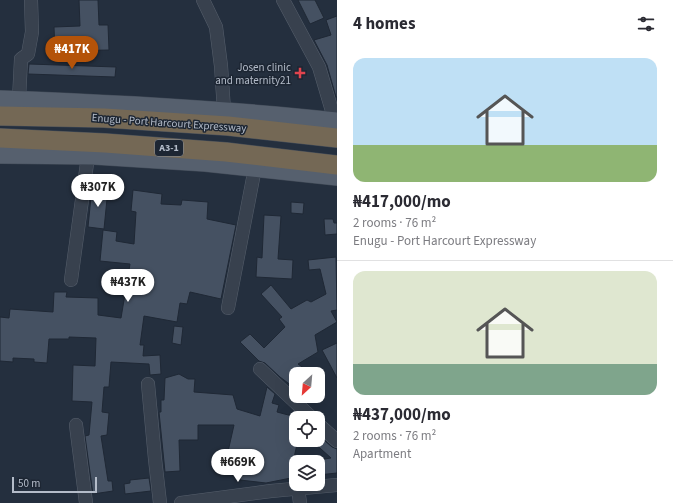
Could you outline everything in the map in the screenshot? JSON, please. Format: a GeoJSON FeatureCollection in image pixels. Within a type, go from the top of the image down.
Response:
{"type":"FeatureCollection","features":[{"type":"Feature","properties":{"kind":"highway","name":"Enugu - Port Harcourt Expressway"},"geometry":{"type":"LineString","coordinates":[[0,116],[104,118],[228,126],[336,127]]}},
{"type":"Feature","properties":{"kind":"highway","name":"A3-1"},"geometry":{"type":"LineString","coordinates":[[0,138],[105,143],[218,151],[337,165]]}},
{"type":"Feature","properties":{"kind":"main road","name":"Enugu - Port Harcourt Expressway"},"geometry":{"type":"LineString","coordinates":[[0,99],[224,110],[336,127]]}},
{"type":"Feature","properties":{"kind":"main road","name":"A3-1"},"geometry":{"type":"LineString","coordinates":[[0,155],[88,156],[205,163],[337,177]]}},
{"type":"Feature","properties":{"kind":"street"},"geometry":{"type":"LineString","coordinates":[[19,99],[21,59],[28,54],[32,32],[31,0]]}},
{"type":"Feature","properties":{"kind":"street"},"geometry":{"type":"LineString","coordinates":[[203,0],[216,27],[221,66],[224,110]]}},
{"type":"Feature","properties":{"kind":"street"},"geometry":{"type":"LineString","coordinates":[[283,0],[319,67],[336,127]]}},
{"type":"Feature","properties":{"kind":"street"},"geometry":{"type":"LineString","coordinates":[[71,280],[88,156]]}},
{"type":"Feature","properties":{"kind":"street"},"geometry":{"type":"LineString","coordinates":[[228,308],[255,168]]}},
{"type":"Feature","properties":{"kind":"street"},"geometry":{"type":"LineString","coordinates":[[260,369],[305,411]]}},
{"type":"Feature","properties":{"kind":"street"},"geometry":{"type":"LineString","coordinates":[[148,384],[160,503]]}},
{"type":"Feature","properties":{"kind":"street"},"geometry":{"type":"LineString","coordinates":[[76,425],[86,503]]}},
{"type":"Feature","properties":{"kind":"street"},"geometry":{"type":"LineString","coordinates":[[325,430],[337,440]]}},
{"type":"Feature","properties":{"kind":"street"},"geometry":{"type":"LineString","coordinates":[[325,486],[337,485]]}},
{"type":"Feature","properties":{"kind":"street"},"geometry":{"type":"LineString","coordinates":[[181,503],[289,489]]}},
{"type":"Feature","properties":{"kind":"street"},"geometry":{"type":"LineString","coordinates":[[298,491],[300,503]]}},
{"type":"Feature","properties":{"kind":"building"},"geometry":{"type":"Polygon","coordinates":[[[79,0],[98,0],[99,25],[108,25],[109,50],[55,51],[54,27],[80,26],[79,0]]]}},
{"type":"Feature","properties":{"kind":"building"},"geometry":{"type":"Polygon","coordinates":[[[298,0],[315,0],[324,18],[310,24],[298,0]]]}},
{"type":"Feature","properties":{"kind":"building"},"geometry":{"type":"Polygon","coordinates":[[[337,16],[336,97],[327,65],[314,40],[331,35],[326,20],[337,16]]]}},
{"type":"Feature","properties":{"kind":"building"},"geometry":{"type":"Polygon","coordinates":[[[29,64],[116,67],[115,77],[28,74],[29,64]]]}},
{"type":"Feature","properties":{"kind":"building"},"geometry":{"type":"Polygon","coordinates":[[[92,187],[108,189],[104,229],[88,227],[92,187]]]}},
{"type":"Feature","properties":{"kind":"building"},"geometry":{"type":"Polygon","coordinates":[[[133,190],[162,194],[161,204],[181,205],[182,200],[208,202],[207,219],[236,225],[221,299],[190,292],[187,304],[180,303],[177,322],[144,316],[140,345],[144,345],[143,356],[160,355],[161,374],[150,375],[149,364],[111,362],[109,387],[104,387],[102,412],[109,413],[107,435],[101,436],[108,481],[112,481],[113,491],[93,494],[85,436],[89,435],[92,402],[72,401],[73,365],[95,366],[96,338],[69,337],[69,339],[49,339],[47,363],[34,362],[34,359],[13,358],[13,362],[0,361],[0,317],[9,318],[10,309],[53,312],[54,292],[67,292],[66,297],[98,298],[98,315],[121,318],[130,264],[100,261],[103,230],[117,232],[116,241],[134,244],[136,212],[131,211],[133,190]]]}},
{"type":"Feature","properties":{"kind":"building"},"geometry":{"type":"Polygon","coordinates":[[[291,202],[304,203],[303,214],[291,213],[291,202]]]}},
{"type":"Feature","properties":{"kind":"building"},"geometry":{"type":"Polygon","coordinates":[[[264,215],[281,216],[278,259],[293,260],[292,279],[256,277],[257,257],[262,258],[264,215]]]}},
{"type":"Feature","properties":{"kind":"building"},"geometry":{"type":"Polygon","coordinates":[[[324,219],[333,219],[334,223],[337,223],[337,234],[325,235],[324,219]]]}},
{"type":"Feature","properties":{"kind":"building"},"geometry":{"type":"Polygon","coordinates":[[[336,257],[337,310],[331,311],[337,322],[315,335],[318,352],[298,364],[302,367],[289,367],[289,384],[265,363],[259,361],[240,342],[250,334],[264,348],[285,327],[279,319],[282,317],[261,294],[271,285],[291,309],[307,300],[311,302],[326,294],[320,269],[309,270],[308,260],[336,257]]]}},
{"type":"Feature","properties":{"kind":"building"},"geometry":{"type":"Polygon","coordinates":[[[174,326],[183,327],[181,345],[172,343],[174,326]]]}},
{"type":"Feature","properties":{"kind":"building"},"geometry":{"type":"Polygon","coordinates":[[[337,343],[337,378],[322,350],[337,343]]]}},
{"type":"Feature","properties":{"kind":"building"},"geometry":{"type":"Polygon","coordinates":[[[179,374],[188,379],[195,379],[194,392],[233,395],[237,409],[260,416],[267,387],[275,394],[272,403],[279,405],[277,412],[289,415],[289,447],[296,447],[295,455],[289,455],[289,478],[266,483],[240,480],[239,459],[227,456],[234,425],[198,425],[198,440],[179,440],[180,471],[165,472],[159,412],[161,412],[161,400],[164,400],[165,378],[179,374]]]}},
{"type":"Feature","properties":{"kind":"building"},"geometry":{"type":"Polygon","coordinates":[[[325,441],[337,449],[337,473],[325,474],[325,459],[331,458],[319,447],[325,447],[325,441]]]}},
{"type":"Feature","properties":{"kind":"building"},"geometry":{"type":"Polygon","coordinates":[[[149,478],[151,491],[125,494],[124,484],[130,483],[130,480],[149,478]]]}},
{"type":"Feature","properties":{"kind":"place","name":"Josen clinic and maternity21"},"geometry":{"type":"Point","coordinates":[300,73]}}]}
